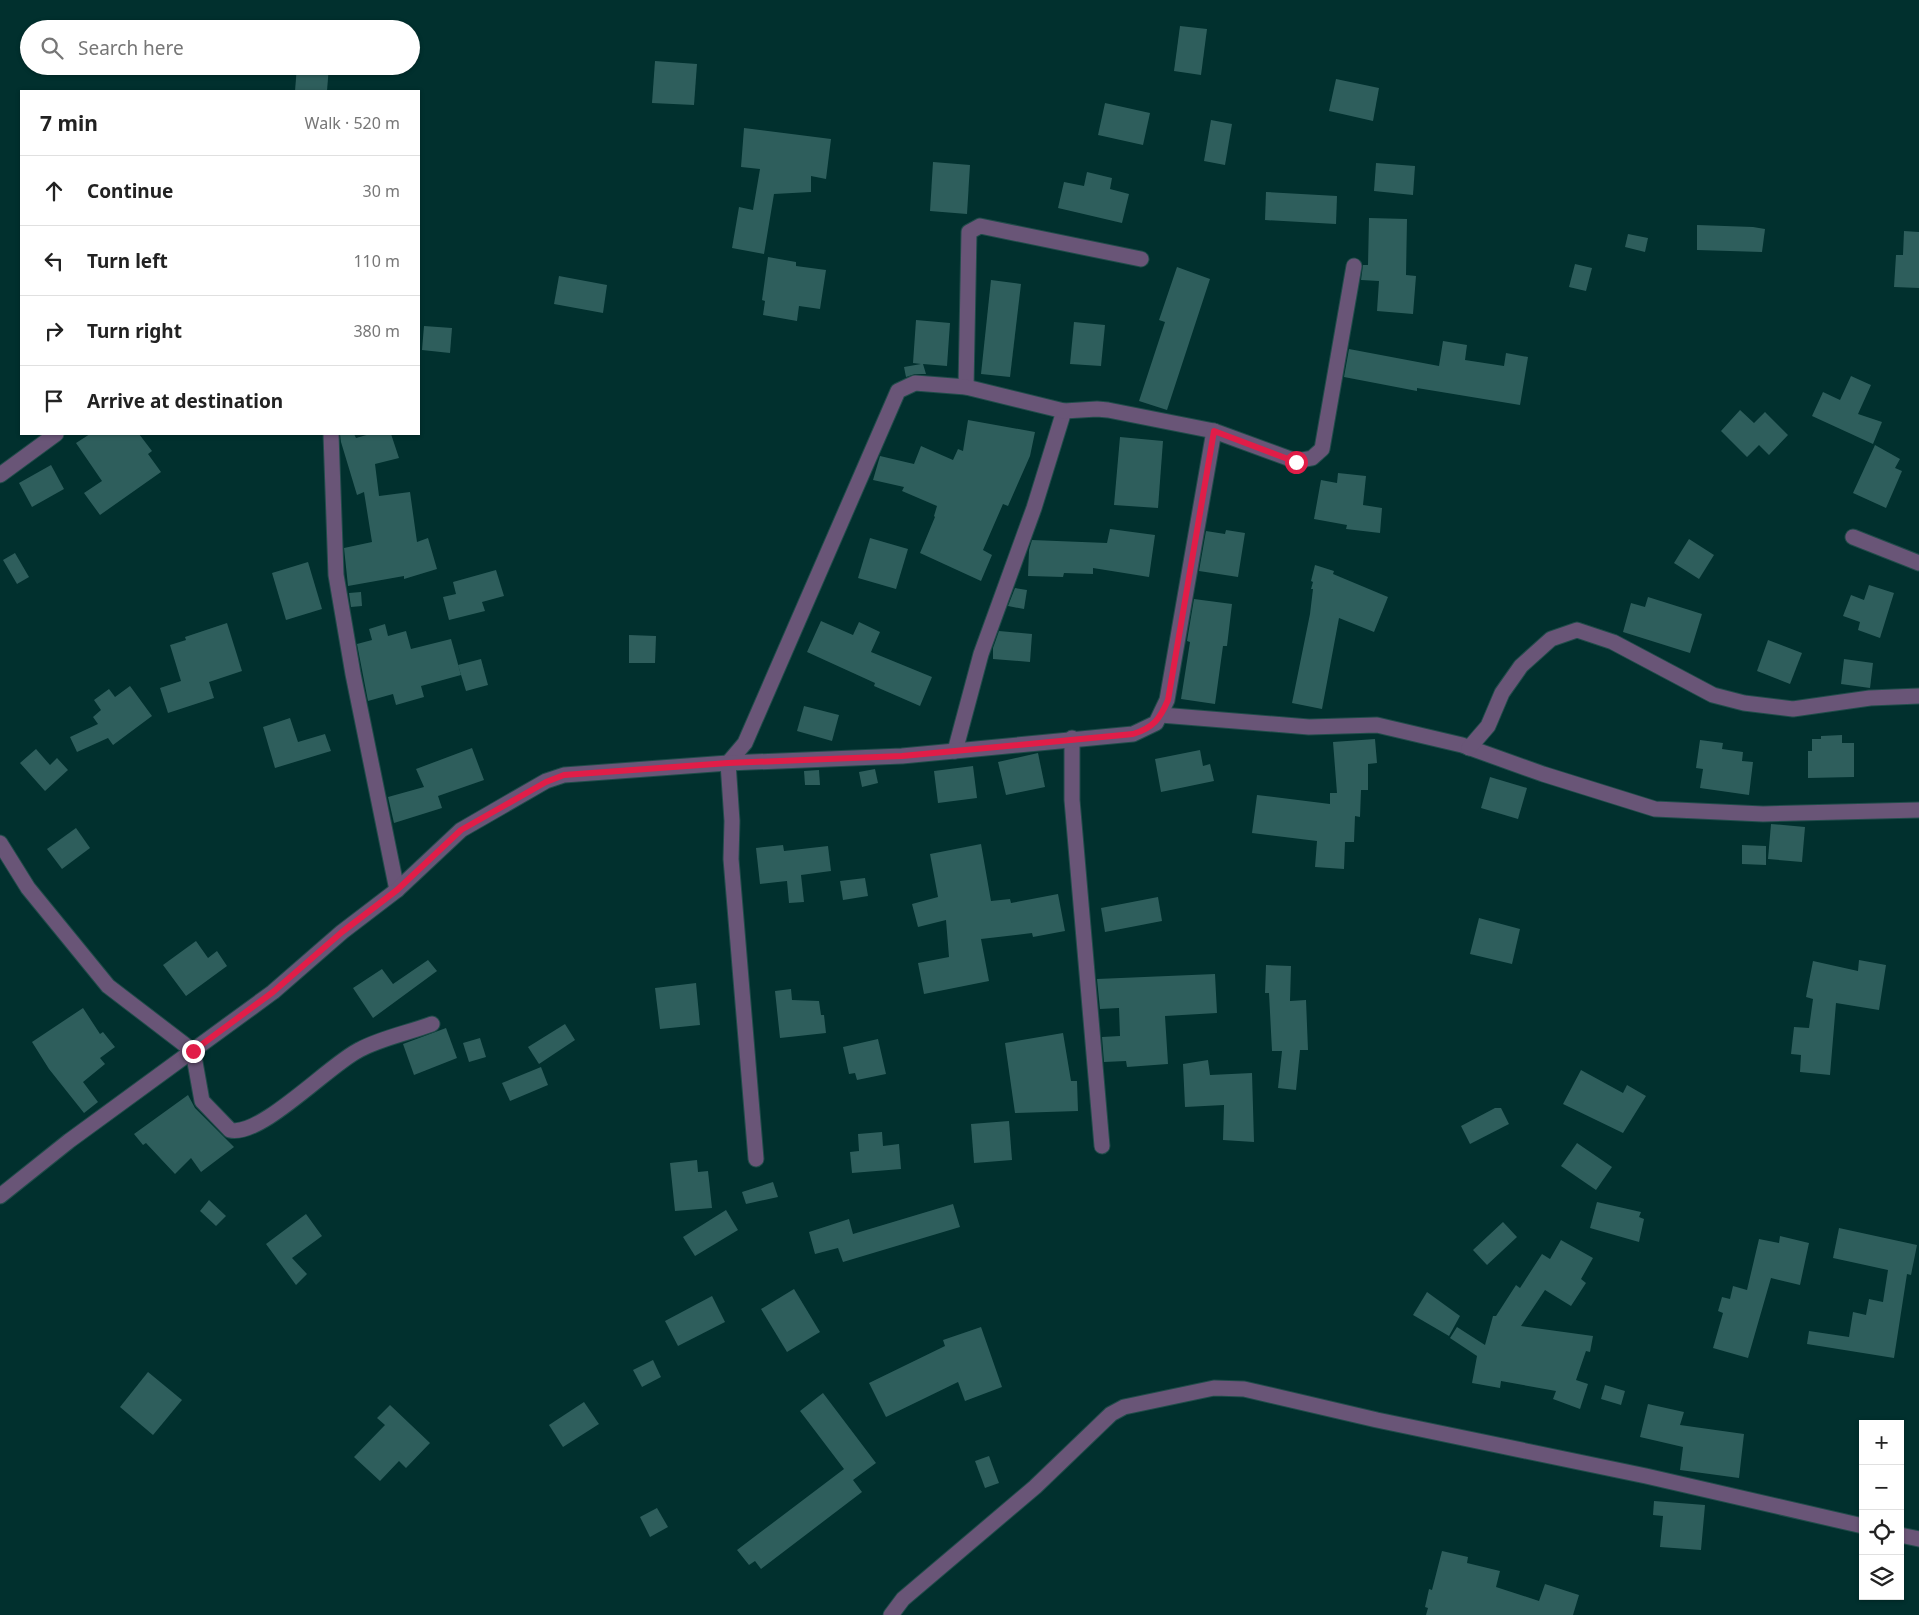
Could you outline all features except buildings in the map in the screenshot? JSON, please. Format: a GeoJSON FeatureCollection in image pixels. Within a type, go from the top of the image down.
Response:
{"type":"FeatureCollection","features":[{"type":"Feature","properties":{"kind":"street"},"geometry":{"type":"LineString","coordinates":[[966,387],[969,232],[980,226],[1141,259]]}},
{"type":"Feature","properties":{"kind":"street"},"geometry":{"type":"LineString","coordinates":[[756,1159],[731,859],[732,821],[728,763],[746,743],[898,391],[915,383],[966,387],[1064,411],[1097,409],[1214,431],[1296,462],[1312,458],[1322,449],[1354,266]]}},
{"type":"Feature","properties":{"kind":"street"},"geometry":{"type":"LineString","coordinates":[[955,751],[981,654],[1034,508],[1064,411]]}},
{"type":"Feature","properties":{"kind":"street"},"geometry":{"type":"LineString","coordinates":[[0,1196],[69,1141],[273,992],[342,932],[397,890],[461,830],[546,782],[564,775],[728,763],[902,756],[1072,738],[1133,734],[1145,730],[1156,723],[1168,700],[1214,431]]}},
{"type":"Feature","properties":{"kind":"street"},"geometry":{"type":"LineString","coordinates":[[0,475],[55,435]]}},
{"type":"Feature","properties":{"kind":"street"},"geometry":{"type":"LineString","coordinates":[[331,435],[336,575],[353,674],[397,890]]}},
{"type":"Feature","properties":{"kind":"street"},"geometry":{"type":"LineString","coordinates":[[1853,537],[1919,563]]}},
{"type":"Feature","properties":{"kind":"street"},"geometry":{"type":"LineString","coordinates":[[1469,748],[1488,726],[1502,693],[1521,666],[1551,639],[1577,630],[1613,642],[1713,695],[1744,703],[1793,710],[1870,698],[1919,696]]}},
{"type":"Feature","properties":{"kind":"street"},"geometry":{"type":"LineString","coordinates":[[1161,715],[1309,727],[1377,726],[1469,748],[1655,809],[1763,814],[1919,810]]}},
{"type":"Feature","properties":{"kind":"street"},"geometry":{"type":"LineString","coordinates":[[1072,738],[1072,800],[1102,1146]]}},
{"type":"Feature","properties":{"kind":"street"},"geometry":{"type":"LineString","coordinates":[[0,843],[28,888],[108,986],[193,1051],[202,1101],[223,1124],[234,1131],[264,1120],[358,1050],[432,1024]]}},
{"type":"Feature","properties":{"kind":"street"},"geometry":{"type":"LineString","coordinates":[[891,1615],[903,1600],[1035,1487],[1111,1414],[1124,1407],[1227,1387],[1377,1420],[1502,1444],[1859,1525]]}},
{"type":"Feature","properties":{"kind":"street"},"geometry":{"type":"LineString","coordinates":[[1904,1536],[1919,1539]]}},
{"type":"Feature","properties":{"kind":"route"},"geometry":{"type":"LineString","coordinates":[[193,1051],[273,992],[342,932],[397,890],[461,830],[546,782],[564,775],[728,763],[902,756],[1072,738],[1133,734],[1145,730],[1156,723],[1168,700],[1214,431],[1296,462]]}}]}
